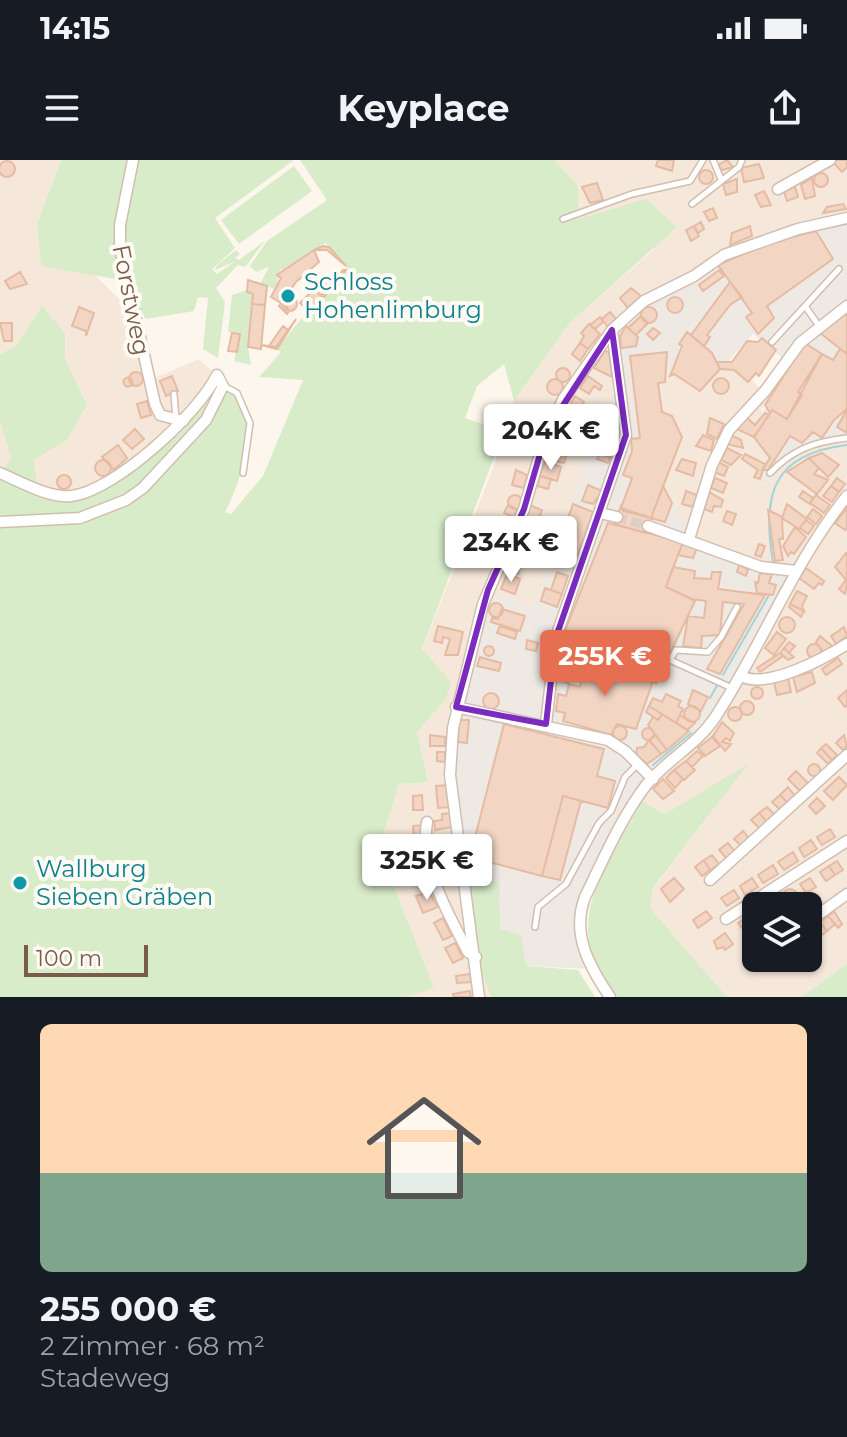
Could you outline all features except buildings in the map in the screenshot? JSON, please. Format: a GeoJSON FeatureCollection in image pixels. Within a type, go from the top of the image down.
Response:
{"type":"FeatureCollection","features":[{"type":"Feature","properties":{"kind":"street","name":"Forstweg"},"geometry":{"type":"LineString","coordinates":[[133,160],[120,225],[120,248],[151,392],[160,415],[179,421]]}},
{"type":"Feature","properties":{"kind":"street"},"geometry":{"type":"LineString","coordinates":[[778,189],[830,160]]}},
{"type":"Feature","properties":{"kind":"street"},"geometry":{"type":"LineString","coordinates":[[479,997],[450,775],[456,707],[483,604],[524,509],[547,430],[564,398],[612,330],[644,301],[694,276],[724,255],[798,229],[847,218]]}},
{"type":"Feature","properties":{"kind":"street"},"geometry":{"type":"LineString","coordinates":[[689,539],[712,465],[729,430],[765,391],[800,343],[847,306]]}},
{"type":"Feature","properties":{"kind":"street"},"geometry":{"type":"LineString","coordinates":[[546,724],[556,637],[626,435],[612,330]]}},
{"type":"Feature","properties":{"kind":"street"},"geometry":{"type":"LineString","coordinates":[[0,473],[54,495],[89,492],[179,421],[207,395],[217,375],[223,386],[206,420],[143,488],[126,500],[80,518],[0,522]]}},
{"type":"Feature","properties":{"kind":"street"},"geometry":{"type":"LineString","coordinates":[[610,997],[582,946],[581,906],[630,813],[653,779],[700,737],[734,689],[796,571],[847,496]]}},
{"type":"Feature","properties":{"kind":"street"},"geometry":{"type":"LineString","coordinates":[[600,513],[617,517]]}},
{"type":"Feature","properties":{"kind":"street"},"geometry":{"type":"LineString","coordinates":[[648,526],[761,567],[796,571]]}},
{"type":"Feature","properties":{"kind":"street"},"geometry":{"type":"LineString","coordinates":[[741,676],[757,678],[804,668],[847,644]]}},
{"type":"Feature","properties":{"kind":"street"},"geometry":{"type":"LineString","coordinates":[[456,707],[546,724],[608,740],[653,779]]}},
{"type":"Feature","properties":{"kind":"street"},"geometry":{"type":"LineString","coordinates":[[710,880],[847,755]]}},
{"type":"Feature","properties":{"kind":"street"},"geometry":{"type":"LineString","coordinates":[[427,822],[425,848],[435,880],[468,952],[476,957]]}},
{"type":"Feature","properties":{"kind":"street"},"geometry":{"type":"LineString","coordinates":[[726,919],[847,841]]}},
{"type":"Feature","properties":{"kind":"street"},"geometry":{"type":"LineString","coordinates":[[822,912],[847,894]]}},
{"type":"Feature","properties":{"kind":"lane"},"geometry":{"type":"LineString","coordinates":[[563,219],[632,194],[690,181],[703,160]]}},
{"type":"Feature","properties":{"kind":"lane"},"geometry":{"type":"LineString","coordinates":[[713,160],[721,179]]}},
{"type":"Feature","properties":{"kind":"lane"},"geometry":{"type":"LineString","coordinates":[[692,204],[739,167],[742,160]]}},
{"type":"Feature","properties":{"kind":"lane"},"geometry":{"type":"LineString","coordinates":[[772,342],[839,269]]}},
{"type":"Feature","properties":{"kind":"lane"},"geometry":{"type":"LineString","coordinates":[[805,306],[819,326]]}},
{"type":"Feature","properties":{"kind":"lane"},"geometry":{"type":"LineString","coordinates":[[223,386],[237,393],[250,423],[243,473]]}},
{"type":"Feature","properties":{"kind":"lane"},"geometry":{"type":"LineString","coordinates":[[174,394],[179,421]]}},
{"type":"Feature","properties":{"kind":"lane"},"geometry":{"type":"LineString","coordinates":[[770,473],[789,454],[806,446],[847,438]]}},
{"type":"Feature","properties":{"kind":"lane"},"geometry":{"type":"LineString","coordinates":[[734,689],[670,660],[676,650],[708,652],[721,637],[737,607]]}},
{"type":"Feature","properties":{"kind":"lane"},"geometry":{"type":"LineString","coordinates":[[535,927],[538,907],[566,884],[599,823],[611,811],[625,777],[638,764]]}},
{"type":"Feature","properties":{"kind":"highlighted area"},"geometry":{"type":"Polygon","coordinates":[[[612,330],[626,435],[556,637],[546,724],[456,707],[488,590],[524,509],[547,430],[612,330]]]}},
{"type":"Feature","properties":{"kind":"shaded area"},"geometry":{"type":"Polygon","coordinates":[[[0,160],[61,160],[37,224],[41,265],[92,272],[127,307],[146,382],[198,359],[217,375],[207,395],[123,470],[69,496],[38,488],[32,460],[67,440],[87,405],[65,359],[65,333],[42,307],[17,345],[0,354],[0,160]]]}},
{"type":"Feature","properties":{"kind":"shaded area"},"geometry":{"type":"Polygon","coordinates":[[[555,160],[847,160],[847,218],[724,255],[626,435],[585,433],[584,468],[534,608],[488,590],[476,957],[491,997],[406,997],[434,988],[379,849],[399,784],[428,782],[417,732],[446,699],[422,650],[493,468],[514,401],[569,324],[652,251],[659,240],[646,200],[578,219],[578,186],[555,160]]]}},
{"type":"Feature","properties":{"kind":"shaded area"},"geometry":{"type":"Polygon","coordinates":[[[847,218],[847,306],[786,361],[753,334],[700,391],[675,375],[665,375],[665,382],[659,383],[662,412],[672,416],[682,437],[663,486],[672,503],[681,506],[677,517],[694,522],[690,539],[761,567],[796,571],[711,724],[653,779],[630,813],[580,916],[592,969],[526,966],[465,883],[452,793],[461,684],[488,590],[534,608],[584,468],[585,432],[625,435],[612,330],[625,316],[712,262],[847,218]]]}},
{"type":"Feature","properties":{"kind":"shaded area"},"geometry":{"type":"Polygon","coordinates":[[[847,312],[847,441],[808,449],[793,458],[770,483],[758,484],[769,457],[754,437],[737,429],[747,418],[755,425],[805,343],[847,312]]]}},
{"type":"Feature","properties":{"kind":"shaded area"},"geometry":{"type":"Polygon","coordinates":[[[730,360],[770,397],[761,410],[765,413],[755,425],[737,429],[754,437],[770,458],[759,484],[770,483],[793,458],[808,449],[847,441],[847,964],[801,997],[727,997],[650,908],[653,889],[746,766],[665,814],[638,798],[761,567],[689,539],[663,486],[682,437],[662,412],[658,383],[664,375],[720,369],[730,360]]]}},
{"type":"Feature","properties":{"kind":"shaded area"},"geometry":{"type":"Polygon","coordinates":[[[0,421],[11,459],[0,471],[0,421]]]}},
{"type":"Feature","properties":{"kind":"green space"},"geometry":{"type":"Polygon","coordinates":[[[61,160],[294,160],[215,218],[235,248],[212,269],[217,274],[236,261],[215,270],[236,250],[240,254],[235,258],[239,260],[265,241],[245,267],[238,265],[216,288],[225,302],[218,358],[203,349],[208,298],[198,297],[194,311],[146,319],[121,280],[41,266],[37,224],[61,160]]]}},
{"type":"Feature","properties":{"kind":"green space"},"geometry":{"type":"Polygon","coordinates":[[[300,160],[555,160],[578,186],[578,219],[646,199],[677,227],[569,324],[514,401],[504,364],[477,386],[465,418],[504,431],[422,649],[451,682],[446,699],[417,732],[428,782],[399,784],[379,849],[434,988],[406,997],[0,997],[0,471],[11,459],[0,421],[0,354],[17,345],[42,306],[65,333],[65,359],[87,405],[67,440],[33,460],[38,488],[54,495],[89,492],[177,432],[218,392],[233,390],[245,412],[248,430],[242,467],[225,512],[231,514],[263,476],[303,380],[259,377],[281,352],[277,349],[285,338],[347,268],[326,243],[307,253],[286,272],[281,269],[275,289],[260,284],[269,267],[256,272],[250,266],[267,241],[327,200],[300,160]]]}},
{"type":"Feature","properties":{"kind":"green space"},"geometry":{"type":"Polygon","coordinates":[[[294,166],[312,191],[239,244],[221,220],[294,166]]]}},
{"type":"Feature","properties":{"kind":"green space"},"geometry":{"type":"Polygon","coordinates":[[[247,290],[253,294],[248,347],[251,365],[234,361],[240,335],[228,332],[232,295],[247,290]]]}},
{"type":"Feature","properties":{"kind":"green space"},"geometry":{"type":"Polygon","coordinates":[[[748,764],[653,888],[650,908],[727,997],[617,997],[597,966],[590,945],[588,923],[599,880],[620,839],[642,801],[665,814],[748,764]]]}},
{"type":"Feature","properties":{"kind":"green space"},"geometry":{"type":"Polygon","coordinates":[[[499,881],[500,929],[521,935],[526,966],[578,970],[595,997],[491,997],[476,957],[465,883],[499,881]]]}},
{"type":"Feature","properties":{"kind":"green space"},"geometry":{"type":"Polygon","coordinates":[[[847,964],[847,997],[801,997],[847,964]]]}},
{"type":"Feature","properties":{"kind":"waterway"},"geometry":{"type":"LineString","coordinates":[[773,562],[769,517],[777,482],[787,469],[802,458],[847,445]]}},
{"type":"Feature","properties":{"kind":"waterway"},"geometry":{"type":"LineString","coordinates":[[723,675],[769,595]]}},
{"type":"Feature","properties":{"kind":"waterway"},"geometry":{"type":"LineString","coordinates":[[710,698],[718,684]]}},
{"type":"Feature","properties":{"kind":"waterway"},"geometry":{"type":"LineString","coordinates":[[653,765],[691,733]]}},
{"type":"Feature","properties":{"kind":"tunnel"},"geometry":{"type":"LineString","coordinates":[[617,517],[648,526]]}},
{"type":"Feature","properties":{"kind":"place","name":"Schloss Hohenlimburg"},"geometry":{"type":"Point","coordinates":[288,296]}},
{"type":"Feature","properties":{"kind":"place","name":"Wallburg Sieben Gräben"},"geometry":{"type":"Point","coordinates":[20,883]}}]}
